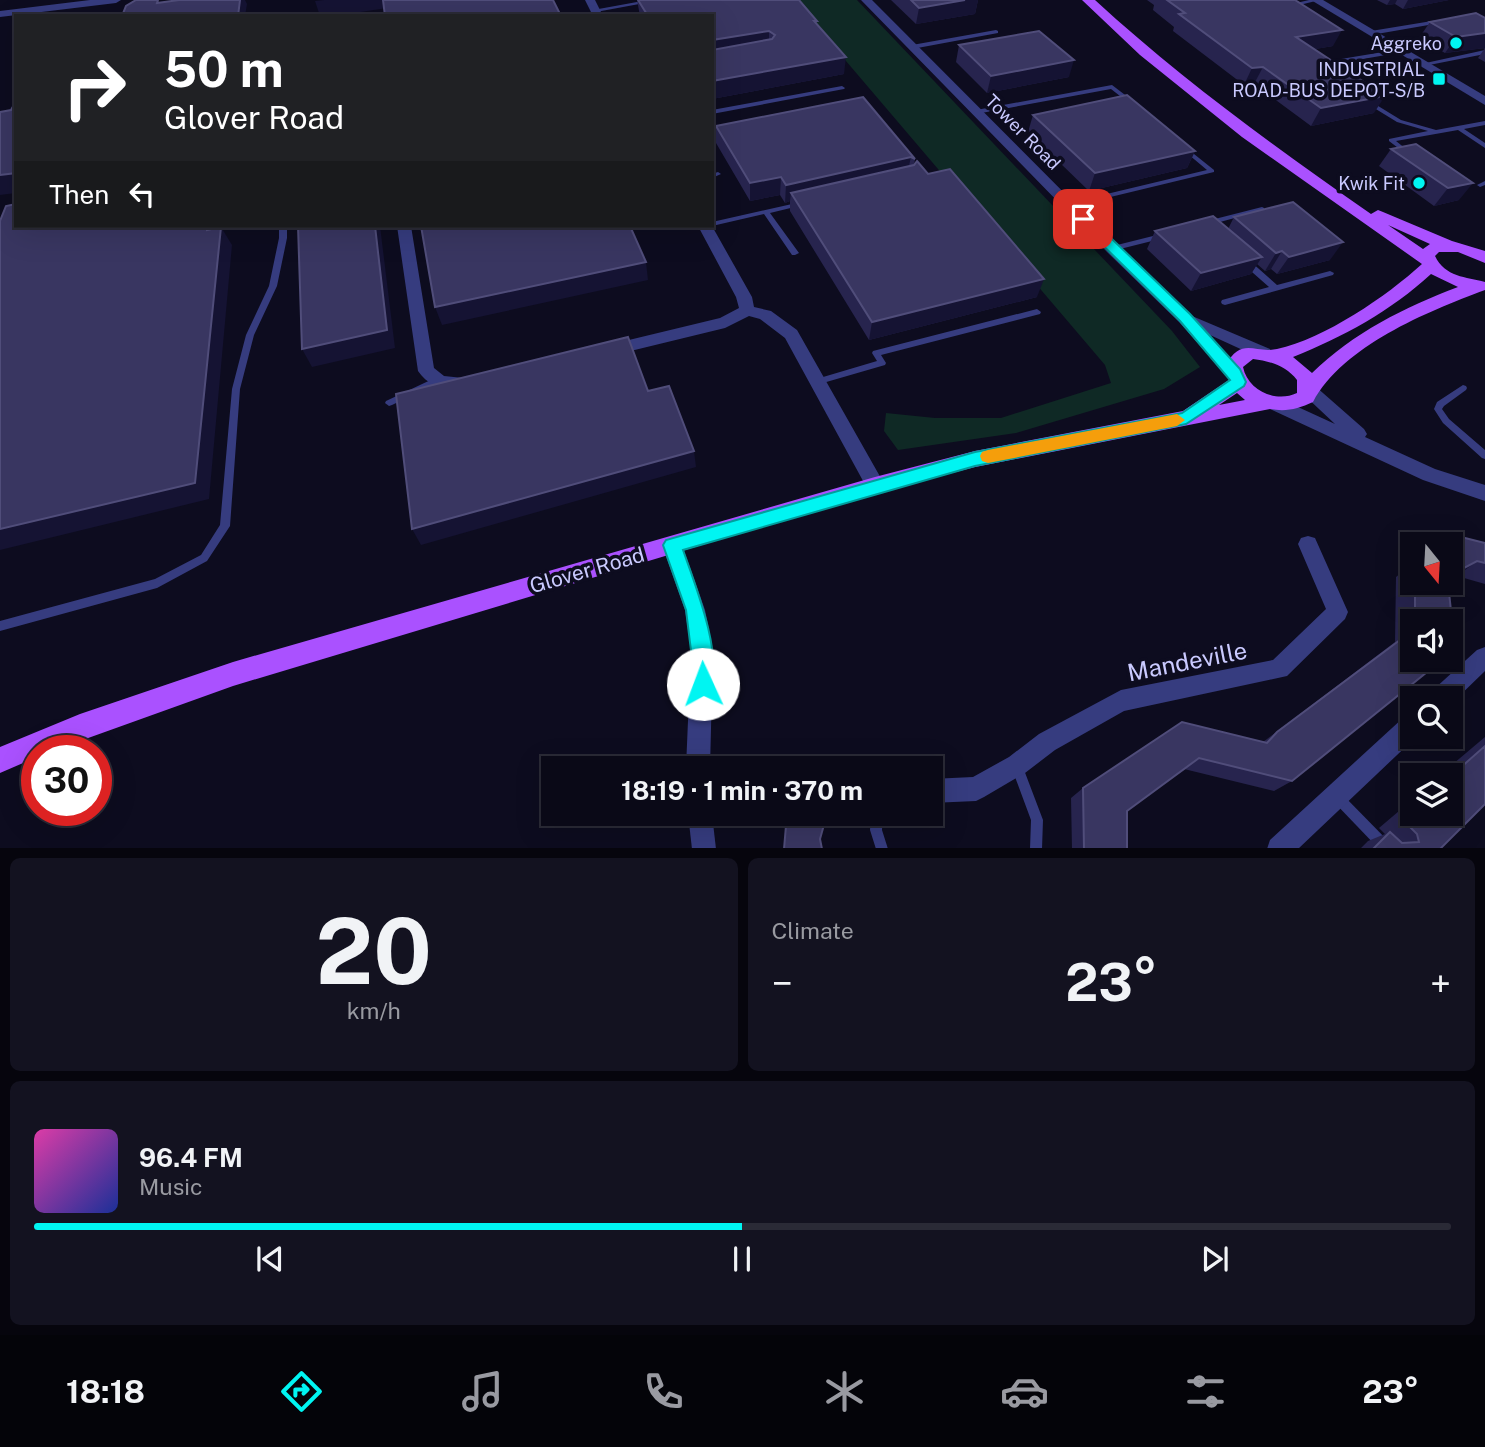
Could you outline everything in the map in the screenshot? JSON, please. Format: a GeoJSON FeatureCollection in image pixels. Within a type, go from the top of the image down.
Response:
{"type":"FeatureCollection","features":[{"type":"Feature","properties":{"kind":"main road"},"geometry":{"type":"LineString","coordinates":[[1088,0],[1143,52],[1247,134],[1345,201],[1446,277],[1482,286]]}},
{"type":"Feature","properties":{"kind":"main road"},"geometry":{"type":"LineString","coordinates":[[1345,201],[1485,258]]}},
{"type":"Feature","properties":{"kind":"main road"},"geometry":{"type":"LineString","coordinates":[[1270,354],[1320,338],[1388,302],[1410,286],[1430,263],[1429,251],[1433,248],[1485,239]]}},
{"type":"Feature","properties":{"kind":"main road"},"geometry":{"type":"LineString","coordinates":[[1309,389],[1333,361],[1357,344],[1427,305],[1482,286]]}},
{"type":"Feature","properties":{"kind":"main road"},"geometry":{"type":"LineString","coordinates":[[1270,354],[1295,366],[1307,380],[1309,389]]}},
{"type":"Feature","properties":{"kind":"main road","name":"Glover Road"},"geometry":{"type":"LineString","coordinates":[[1186,418],[1236,377],[1238,359],[1244,355],[1270,354]]}},
{"type":"Feature","properties":{"kind":"main road"},"geometry":{"type":"LineString","coordinates":[[1236,377],[1257,397],[1272,402]]}},
{"type":"Feature","properties":{"kind":"main road","name":"Glover Road"},"geometry":{"type":"LineString","coordinates":[[0,760],[80,726],[208,682],[875,485],[975,459],[1272,402],[1300,401],[1309,389]]}},
{"type":"Feature","properties":{"kind":"street"},"geometry":{"type":"LineString","coordinates":[[0,14],[116,0]]}},
{"type":"Feature","properties":{"kind":"street","name":"Tower Road"},"geometry":{"type":"LineString","coordinates":[[866,0],[1185,318],[1236,377]]}},
{"type":"Feature","properties":{"kind":"street"},"geometry":{"type":"LineString","coordinates":[[1317,0],[1485,101]]}},
{"type":"Feature","properties":{"kind":"street"},"geometry":{"type":"LineString","coordinates":[[404,228],[426,371],[437,380],[460,384],[482,381]]}},
{"type":"Feature","properties":{"kind":"street"},"geometry":{"type":"LineString","coordinates":[[706,228],[744,297],[747,310]]}},
{"type":"Feature","properties":{"kind":"street"},"geometry":{"type":"LineString","coordinates":[[590,355],[725,322],[747,310]]}},
{"type":"Feature","properties":{"kind":"street"},"geometry":{"type":"LineString","coordinates":[[747,310],[765,315],[791,334],[875,485]]}},
{"type":"Feature","properties":{"kind":"street","name":"Tower Road"},"geometry":{"type":"LineString","coordinates":[[1185,318],[1270,354]]}},
{"type":"Feature","properties":{"kind":"street"},"geometry":{"type":"LineString","coordinates":[[1309,389],[1371,446]]}},
{"type":"Feature","properties":{"kind":"street"},"geometry":{"type":"LineString","coordinates":[[1272,402],[1429,475],[1485,493]]}},
{"type":"Feature","properties":{"kind":"street","name":"Mandeville"},"geometry":{"type":"LineString","coordinates":[[943,790],[976,789],[1017,765],[1047,742],[1121,701],[1279,669],[1338,612],[1307,544]]}},
{"type":"Feature","properties":{"kind":"street"},"geometry":{"type":"LineString","coordinates":[[672,545],[695,610],[702,650],[698,756]]}},
{"type":"Feature","properties":{"kind":"street"},"geometry":{"type":"LineString","coordinates":[[1454,686],[1485,657]]}},
{"type":"Feature","properties":{"kind":"street"},"geometry":{"type":"LineString","coordinates":[[1280,848],[1400,736]]}},
{"type":"Feature","properties":{"kind":"street"},"geometry":{"type":"LineString","coordinates":[[702,826],[705,848]]}},
{"type":"Feature","properties":{"kind":"lane"},"geometry":{"type":"LineString","coordinates":[[595,9],[658,0]]}},
{"type":"Feature","properties":{"kind":"lane"},"geometry":{"type":"LineString","coordinates":[[1277,7],[1317,0]]}},
{"type":"Feature","properties":{"kind":"lane"},"geometry":{"type":"LineString","coordinates":[[1371,33],[1452,19]]}},
{"type":"Feature","properties":{"kind":"lane"},"geometry":{"type":"LineString","coordinates":[[912,47],[996,32]]}},
{"type":"Feature","properties":{"kind":"lane"},"geometry":{"type":"LineString","coordinates":[[1327,73],[1316,65],[1401,51]]}},
{"type":"Feature","properties":{"kind":"lane"},"geometry":{"type":"LineString","coordinates":[[1424,64],[1485,52]]}},
{"type":"Feature","properties":{"kind":"lane"},"geometry":{"type":"LineString","coordinates":[[976,112],[1112,87],[1142,112]]}},
{"type":"Feature","properties":{"kind":"lane"},"geometry":{"type":"LineString","coordinates":[[714,112],[842,88]]}},
{"type":"Feature","properties":{"kind":"lane"},"geometry":{"type":"LineString","coordinates":[[1359,95],[1399,121],[1436,132]]}},
{"type":"Feature","properties":{"kind":"lane"},"geometry":{"type":"LineString","coordinates":[[1411,156],[1391,141],[1485,123]]}},
{"type":"Feature","properties":{"kind":"lane"},"geometry":{"type":"LineString","coordinates":[[1459,128],[1485,146]]}},
{"type":"Feature","properties":{"kind":"lane"},"geometry":{"type":"LineString","coordinates":[[1069,205],[1212,171],[1182,146]]}},
{"type":"Feature","properties":{"kind":"lane"},"geometry":{"type":"LineString","coordinates":[[714,224],[805,203]]}},
{"type":"Feature","properties":{"kind":"lane"},"geometry":{"type":"LineString","coordinates":[[1214,233],[1204,225],[1262,209]]}},
{"type":"Feature","properties":{"kind":"lane"},"geometry":{"type":"LineString","coordinates":[[766,212],[795,253]]}},
{"type":"Feature","properties":{"kind":"lane"},"geometry":{"type":"LineString","coordinates":[[0,626],[157,583],[204,558],[225,526],[236,389],[250,335],[273,286],[283,228]]}},
{"type":"Feature","properties":{"kind":"lane"},"geometry":{"type":"LineString","coordinates":[[1112,248],[1165,235]]}},
{"type":"Feature","properties":{"kind":"lane"},"geometry":{"type":"LineString","coordinates":[[1244,260],[1274,288]]}},
{"type":"Feature","properties":{"kind":"lane"},"geometry":{"type":"LineString","coordinates":[[1225,302],[1330,273]]}},
{"type":"Feature","properties":{"kind":"lane"},"geometry":{"type":"LineString","coordinates":[[816,382],[882,363],[876,353],[1037,312]]}},
{"type":"Feature","properties":{"kind":"lane"},"geometry":{"type":"LineString","coordinates":[[389,403],[437,380]]}},
{"type":"Feature","properties":{"kind":"lane"},"geometry":{"type":"LineString","coordinates":[[1463,388],[1440,404],[1438,409],[1446,421],[1485,454]]}},
{"type":"Feature","properties":{"kind":"lane"},"geometry":{"type":"LineString","coordinates":[[1017,765],[1037,820],[1036,848]]}},
{"type":"Feature","properties":{"kind":"lane"},"geometry":{"type":"LineString","coordinates":[[1336,796],[1387,848]]}},
{"type":"Feature","properties":{"kind":"lane"},"geometry":{"type":"LineString","coordinates":[[876,826],[882,848]]}},
{"type":"Feature","properties":{"kind":"green space"},"geometry":{"type":"Polygon","coordinates":[[[794,0],[857,0],[1172,331],[1200,367],[1164,389],[1016,433],[898,450],[884,431],[886,413],[935,418],[1001,418],[1111,383],[1105,365],[794,0]]]}},
{"type":"Feature","properties":{"kind":"building"},"geometry":{"type":"Polygon","coordinates":[[[136,0],[158,0],[157,3],[179,0],[240,0],[238,14],[123,14],[126,6],[136,0]]]}},
{"type":"Feature","properties":{"kind":"building"},"geometry":{"type":"Polygon","coordinates":[[[383,0],[553,0],[560,14],[385,14],[383,0]]]}},
{"type":"Feature","properties":{"kind":"building"},"geometry":{"type":"Polygon","coordinates":[[[638,0],[799,0],[846,57],[714,81],[714,50],[772,39],[775,35],[769,31],[714,40],[714,14],[647,14],[638,0]]]}},
{"type":"Feature","properties":{"kind":"building"},"geometry":{"type":"Polygon","coordinates":[[[911,0],[965,0],[919,8],[911,0]]]}},
{"type":"Feature","properties":{"kind":"building"},"geometry":{"type":"Polygon","coordinates":[[[1167,0],[1295,0],[1342,30],[1296,37],[1385,96],[1321,108],[1263,67],[1252,68],[1179,14],[1185,13],[1167,0]]]}},
{"type":"Feature","properties":{"kind":"building"},"geometry":{"type":"Polygon","coordinates":[[[1476,13],[1485,18],[1485,33],[1456,37],[1430,22],[1476,13]]]}},
{"type":"Feature","properties":{"kind":"building"},"geometry":{"type":"Polygon","coordinates":[[[1039,31],[1074,60],[991,76],[959,45],[1039,31]]]}},
{"type":"Feature","properties":{"kind":"building"},"geometry":{"type":"Polygon","coordinates":[[[1127,95],[1195,151],[1095,173],[1033,115],[1127,95]]]}},
{"type":"Feature","properties":{"kind":"building"},"geometry":{"type":"Polygon","coordinates":[[[863,97],[915,159],[911,157],[786,185],[781,177],[750,183],[716,126],[863,97]]]}},
{"type":"Feature","properties":{"kind":"building"},"geometry":{"type":"Polygon","coordinates":[[[14,105],[14,173],[0,175],[0,112],[11,110],[14,105]]]}},
{"type":"Feature","properties":{"kind":"building"},"geometry":{"type":"Polygon","coordinates":[[[1416,144],[1473,183],[1448,188],[1391,149],[1416,144]]]}},
{"type":"Feature","properties":{"kind":"building"},"geometry":{"type":"Polygon","coordinates":[[[917,161],[928,174],[950,169],[1044,279],[872,322],[791,193],[914,165],[917,161]]]}},
{"type":"Feature","properties":{"kind":"building"},"geometry":{"type":"Polygon","coordinates":[[[1293,202],[1343,242],[1289,257],[1282,251],[1276,253],[1234,217],[1293,202]]]}},
{"type":"Feature","properties":{"kind":"building"},"geometry":{"type":"Polygon","coordinates":[[[14,204],[14,228],[221,228],[195,483],[0,529],[0,221],[6,206],[14,204]]]}},
{"type":"Feature","properties":{"kind":"building"},"geometry":{"type":"Polygon","coordinates":[[[1213,216],[1262,257],[1201,273],[1155,231],[1213,216]]]}},
{"type":"Feature","properties":{"kind":"building"},"geometry":{"type":"Polygon","coordinates":[[[298,228],[375,228],[387,330],[302,349],[298,228]]]}},
{"type":"Feature","properties":{"kind":"building"},"geometry":{"type":"Polygon","coordinates":[[[421,228],[631,228],[646,262],[435,307],[421,228]]]}},
{"type":"Feature","properties":{"kind":"building"},"geometry":{"type":"Polygon","coordinates":[[[628,337],[648,391],[669,386],[694,451],[412,529],[396,394],[628,337]]]}},
{"type":"Feature","properties":{"kind":"building"},"geometry":{"type":"Polygon","coordinates":[[[1463,538],[1485,543],[1485,563],[1477,561],[1463,569],[1463,538]]]}},
{"type":"Feature","properties":{"kind":"building"},"geometry":{"type":"Polygon","coordinates":[[[1415,595],[1449,595],[1451,609],[1415,609],[1415,595]]]}},
{"type":"Feature","properties":{"kind":"building"},"geometry":{"type":"Polygon","coordinates":[[[1400,640],[1400,672],[1427,672],[1410,686],[1400,686],[1400,694],[1292,781],[1199,758],[1127,811],[1127,848],[1084,848],[1083,788],[1182,722],[1267,743],[1277,732],[1400,640]]]}},
{"type":"Feature","properties":{"kind":"building"},"geometry":{"type":"Polygon","coordinates":[[[1485,746],[1485,804],[1463,826],[1463,765],[1485,746]]]}},
{"type":"Feature","properties":{"kind":"building"},"geometry":{"type":"Polygon","coordinates":[[[786,826],[824,826],[820,839],[822,848],[784,848],[786,826]]]}},
{"type":"Feature","properties":{"kind":"building"},"geometry":{"type":"Polygon","coordinates":[[[1409,826],[1463,826],[1441,848],[1374,848],[1390,832],[1402,843],[1419,842],[1417,834],[1409,826]]]}},
{"type":"Feature","properties":{"kind":"slow traffic"},"geometry":{"type":"LineString","coordinates":[[988,456],[1177,420]]}},
{"type":"Feature","properties":{"kind":"place","name":"Aggreko"},"geometry":{"type":"Point","coordinates":[1456,43]}},
{"type":"Feature","properties":{"kind":"place","name":"INDUSTRIAL ROAD-BUS DEPOT-S/B"},"geometry":{"type":"Point","coordinates":[1439,79]}},
{"type":"Feature","properties":{"kind":"place","name":"Kwik Fit"},"geometry":{"type":"Point","coordinates":[1419,183]}},
{"type":"Feature","properties":{"kind":"route"},"geometry":{"type":"LineString","coordinates":[[703,684],[702,650],[695,610],[672,545],[875,485],[975,459],[1186,418],[1239,382],[1185,318],[1083,219]]}}]}
